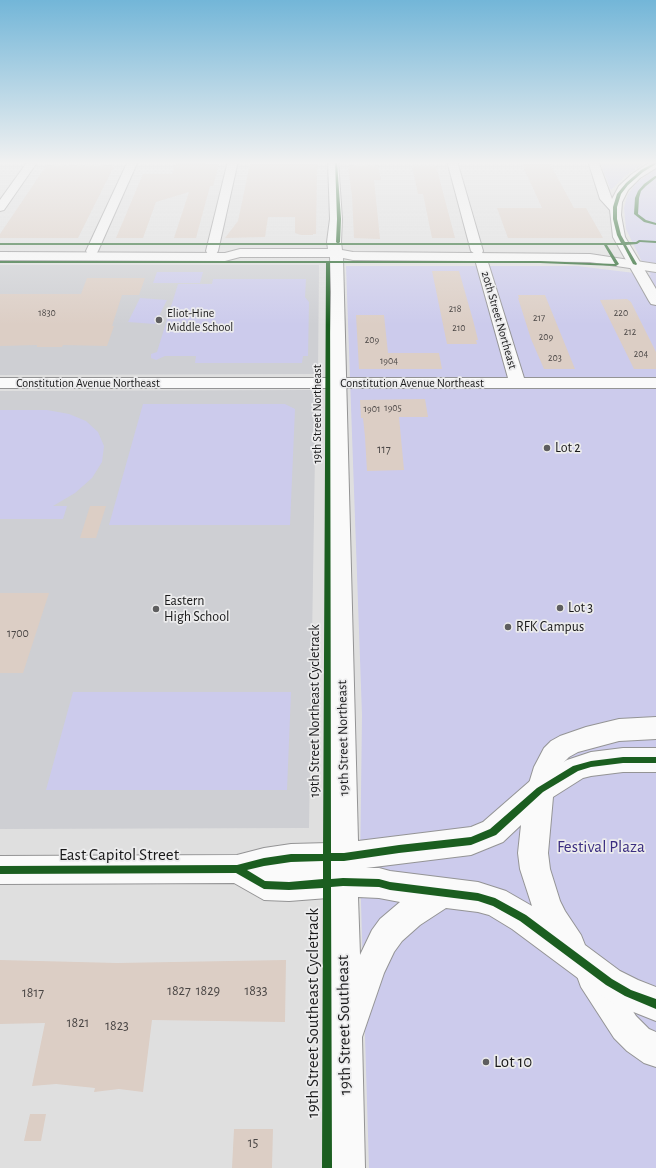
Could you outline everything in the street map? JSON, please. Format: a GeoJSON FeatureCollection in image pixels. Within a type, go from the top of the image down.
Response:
{"type":"FeatureCollection","features":[{"type":"Feature","properties":{"kind":"main road","name":"19th Street Northeast"},"geometry":{"type":"LineString","coordinates":[[336,216],[334,242],[338,292],[337,383],[344,870]]}},
{"type":"Feature","properties":{"kind":"main road"},"geometry":{"type":"LineString","coordinates":[[0,250],[236,250],[240,253]]}},
{"type":"Feature","properties":{"kind":"main road"},"geometry":{"type":"LineString","coordinates":[[0,256],[225,257],[240,253],[335,253],[353,256],[627,251],[656,252]]}},
{"type":"Feature","properties":{"kind":"main road"},"geometry":{"type":"LineString","coordinates":[[479,254],[590,258],[656,268]]}},
{"type":"Feature","properties":{"kind":"main road"},"geometry":{"type":"LineString","coordinates":[[344,870],[399,848],[429,847],[471,841],[493,832],[540,790],[576,768],[591,764],[623,760],[656,760]]}},
{"type":"Feature","properties":{"kind":"main road"},"geometry":{"type":"LineString","coordinates":[[540,790],[533,853],[535,869],[554,922],[564,940],[583,962]]}},
{"type":"Feature","properties":{"kind":"main road","name":"East Capitol Street"},"geometry":{"type":"LineString","coordinates":[[0,870],[237,869],[264,885],[289,886],[344,870]]}},
{"type":"Feature","properties":{"kind":"main road"},"geometry":{"type":"LineString","coordinates":[[344,870],[390,886],[478,897],[505,907],[523,918],[609,982],[628,993],[656,1004]]}},
{"type":"Feature","properties":{"kind":"main road","name":"19th Street Southeast"},"geometry":{"type":"LineString","coordinates":[[344,870],[346,1168]]}},
{"type":"Feature","properties":{"kind":"main road"},"geometry":{"type":"LineString","coordinates":[[345,1038],[370,968],[383,941],[391,930],[409,914],[443,892]]}},
{"type":"Feature","properties":{"kind":"street"},"geometry":{"type":"LineString","coordinates":[[92,250],[108,216]]}},
{"type":"Feature","properties":{"kind":"street"},"geometry":{"type":"LineString","coordinates":[[212,250],[220,216]]}},
{"type":"Feature","properties":{"kind":"street","name":"20th Street Northeast"},"geometry":{"type":"LineString","coordinates":[[468,216],[517,383]]}},
{"type":"Feature","properties":{"kind":"street"},"geometry":{"type":"LineString","coordinates":[[615,216],[618,234],[656,301]]}},
{"type":"Feature","properties":{"kind":"street","name":"Constitution Avenue Northeast"},"geometry":{"type":"LineString","coordinates":[[0,383],[656,383]]}},
{"type":"Feature","properties":{"kind":"street"},"geometry":{"type":"LineString","coordinates":[[540,790],[547,767],[553,756],[560,749],[569,744],[619,730],[656,728]]}},
{"type":"Feature","properties":{"kind":"street"},"geometry":{"type":"LineString","coordinates":[[583,962],[625,1027],[638,1040],[656,1051]]}},
{"type":"Feature","properties":{"kind":"shaded area","name":"Eliot-Hine Middle School"},"geometry":{"type":"Polygon","coordinates":[[[0,265],[319,265],[318,374],[0,375],[0,265]]]}},
{"type":"Feature","properties":{"kind":"shaded area","name":"Eastern High School"},"geometry":{"type":"Polygon","coordinates":[[[316,390],[309,828],[0,829],[0,391],[316,390]]]}},
{"type":"Feature","properties":{"kind":"green space","name":"RFK Campus"},"geometry":{"type":"Polygon","coordinates":[[[625,216],[656,216],[656,1168],[369,1168],[360,870],[362,715],[346,266],[577,266],[651,275],[642,262],[626,229],[625,216]]]}},
{"type":"Feature","properties":{"kind":"green space"},"geometry":{"type":"Polygon","coordinates":[[[157,272],[203,272],[200,283],[153,283],[157,272]]]}},
{"type":"Feature","properties":{"kind":"green space"},"geometry":{"type":"Polygon","coordinates":[[[213,279],[306,279],[305,297],[309,302],[308,356],[303,356],[302,363],[195,363],[196,356],[165,356],[156,360],[151,358],[151,354],[157,352],[178,284],[212,284],[213,279]]]}},
{"type":"Feature","properties":{"kind":"green space"},"geometry":{"type":"Polygon","coordinates":[[[140,298],[167,300],[155,324],[128,322],[140,298]]]}},
{"type":"Feature","properties":{"kind":"green space"},"geometry":{"type":"Polygon","coordinates":[[[143,404],[285,404],[295,409],[290,525],[109,525],[143,404]]]}},
{"type":"Feature","properties":{"kind":"green space"},"geometry":{"type":"Polygon","coordinates":[[[0,410],[47,410],[69,414],[86,421],[98,432],[104,446],[102,462],[92,478],[75,493],[53,506],[67,506],[63,519],[0,519],[0,410]]]}},
{"type":"Feature","properties":{"kind":"green space"},"geometry":{"type":"Polygon","coordinates":[[[73,692],[291,692],[287,790],[46,790],[73,692]]]}},
{"type":"Feature","properties":{"kind":"building"},"geometry":{"type":"Polygon","coordinates":[[[13,216],[89,216],[78,238],[0,238],[0,234],[13,216]]]}},
{"type":"Feature","properties":{"kind":"building"},"geometry":{"type":"Polygon","coordinates":[[[125,216],[151,216],[143,238],[116,238],[125,216]]]}},
{"type":"Feature","properties":{"kind":"building"},"geometry":{"type":"Polygon","coordinates":[[[181,216],[202,216],[196,238],[174,238],[181,216]]]}},
{"type":"Feature","properties":{"kind":"building"},"geometry":{"type":"Polygon","coordinates":[[[239,216],[316,216],[316,234],[301,235],[295,233],[295,217],[268,217],[265,237],[225,238],[238,221],[239,216]]]}},
{"type":"Feature","properties":{"kind":"building"},"geometry":{"type":"Polygon","coordinates":[[[353,216],[378,216],[380,239],[354,238],[353,216]]]}},
{"type":"Feature","properties":{"kind":"building"},"geometry":{"type":"Polygon","coordinates":[[[427,216],[449,216],[455,238],[432,238],[427,216]]]}},
{"type":"Feature","properties":{"kind":"building"},"geometry":{"type":"Polygon","coordinates":[[[500,216],[590,216],[603,238],[508,238],[500,216]]]}},
{"type":"Feature","properties":{"kind":"building"},"geometry":{"type":"Polygon","coordinates":[[[432,271],[459,271],[478,340],[476,340],[477,344],[447,344],[432,271]]]}},
{"type":"Feature","properties":{"kind":"building"},"geometry":{"type":"Polygon","coordinates":[[[87,278],[145,278],[139,295],[122,295],[107,346],[0,346],[0,294],[81,294],[87,278]]]}},
{"type":"Feature","properties":{"kind":"building"},"geometry":{"type":"Polygon","coordinates":[[[518,295],[545,295],[575,369],[544,369],[531,339],[518,295]]]}},
{"type":"Feature","properties":{"kind":"building"},"geometry":{"type":"Polygon","coordinates":[[[627,299],[631,302],[656,352],[656,369],[634,369],[600,300],[627,299]]]}},
{"type":"Feature","properties":{"kind":"building"},"geometry":{"type":"Polygon","coordinates":[[[356,315],[384,315],[388,353],[439,353],[442,369],[359,369],[356,315]]]}},
{"type":"Feature","properties":{"kind":"building"},"geometry":{"type":"Polygon","coordinates":[[[425,399],[428,417],[399,417],[404,470],[367,471],[365,437],[363,418],[361,418],[360,400],[425,399]]]}},
{"type":"Feature","properties":{"kind":"building"},"geometry":{"type":"Polygon","coordinates":[[[90,506],[106,506],[96,538],[80,538],[90,506]]]}},
{"type":"Feature","properties":{"kind":"building"},"geometry":{"type":"Polygon","coordinates":[[[0,593],[49,593],[23,673],[0,673],[0,593]]]}},
{"type":"Feature","properties":{"kind":"building"},"geometry":{"type":"Polygon","coordinates":[[[0,960],[117,963],[286,960],[285,1022],[152,1020],[143,1092],[119,1089],[94,1092],[95,1088],[56,1084],[32,1086],[45,1023],[0,1024],[0,960]]]}},
{"type":"Feature","properties":{"kind":"building"},"geometry":{"type":"Polygon","coordinates":[[[30,1114],[46,1114],[41,1141],[24,1141],[30,1114]]]}},
{"type":"Feature","properties":{"kind":"building"},"geometry":{"type":"Polygon","coordinates":[[[234,1129],[273,1129],[272,1168],[232,1168],[234,1129]]]}},
{"type":"Feature","properties":{"kind":"cycle path"},"geometry":{"type":"LineString","coordinates":[[338,242],[339,216]]}},
{"type":"Feature","properties":{"kind":"cycle path"},"geometry":{"type":"LineString","coordinates":[[615,216],[619,235],[635,264]]}},
{"type":"Feature","properties":{"kind":"cycle path"},"geometry":{"type":"LineString","coordinates":[[638,216],[645,221],[656,224]]}},
{"type":"Feature","properties":{"kind":"cycle path"},"geometry":{"type":"LineString","coordinates":[[0,244],[613,244],[637,243],[639,241],[656,242]]}},
{"type":"Feature","properties":{"kind":"cycle path"},"geometry":{"type":"LineString","coordinates":[[0,262],[540,262],[616,265],[617,264],[605,244]]}},
{"type":"Feature","properties":{"kind":"cycle path","name":"19th Street Northeast Cycletrack"},"geometry":{"type":"LineString","coordinates":[[327,1168],[328,262]]}},
{"type":"Feature","properties":{"kind":"cycle path"},"geometry":{"type":"LineString","coordinates":[[0,870],[237,869],[264,862],[291,858],[344,857],[471,841],[493,832],[540,790],[576,768],[591,764],[623,760],[656,760]]}},
{"type":"Feature","properties":{"kind":"cycle path"},"geometry":{"type":"LineString","coordinates":[[237,869],[264,885],[289,886],[343,882],[379,883],[390,886],[478,897],[495,902],[523,918],[609,982],[628,993],[656,1004]]}},
{"type":"Feature","properties":{"kind":"place","name":"Eliot-Hine Middle School"},"geometry":{"type":"Point","coordinates":[159,320]}},
{"type":"Feature","properties":{"kind":"place","name":"Lot 2"},"geometry":{"type":"Point","coordinates":[547,448]}},
{"type":"Feature","properties":{"kind":"place","name":"Lot 3"},"geometry":{"type":"Point","coordinates":[560,608]}},
{"type":"Feature","properties":{"kind":"place","name":"Eastern High School"},"geometry":{"type":"Point","coordinates":[156,609]}},
{"type":"Feature","properties":{"kind":"place","name":"RFK Campus"},"geometry":{"type":"Point","coordinates":[508,627]}},
{"type":"Feature","properties":{"kind":"place","name":"Lot 10"},"geometry":{"type":"Point","coordinates":[486,1062]}},
{"type":"Feature","properties":{"kind":"park label","name":"Festival Plaza"},"geometry":{"type":"Point","coordinates":[601,847]}}]}
